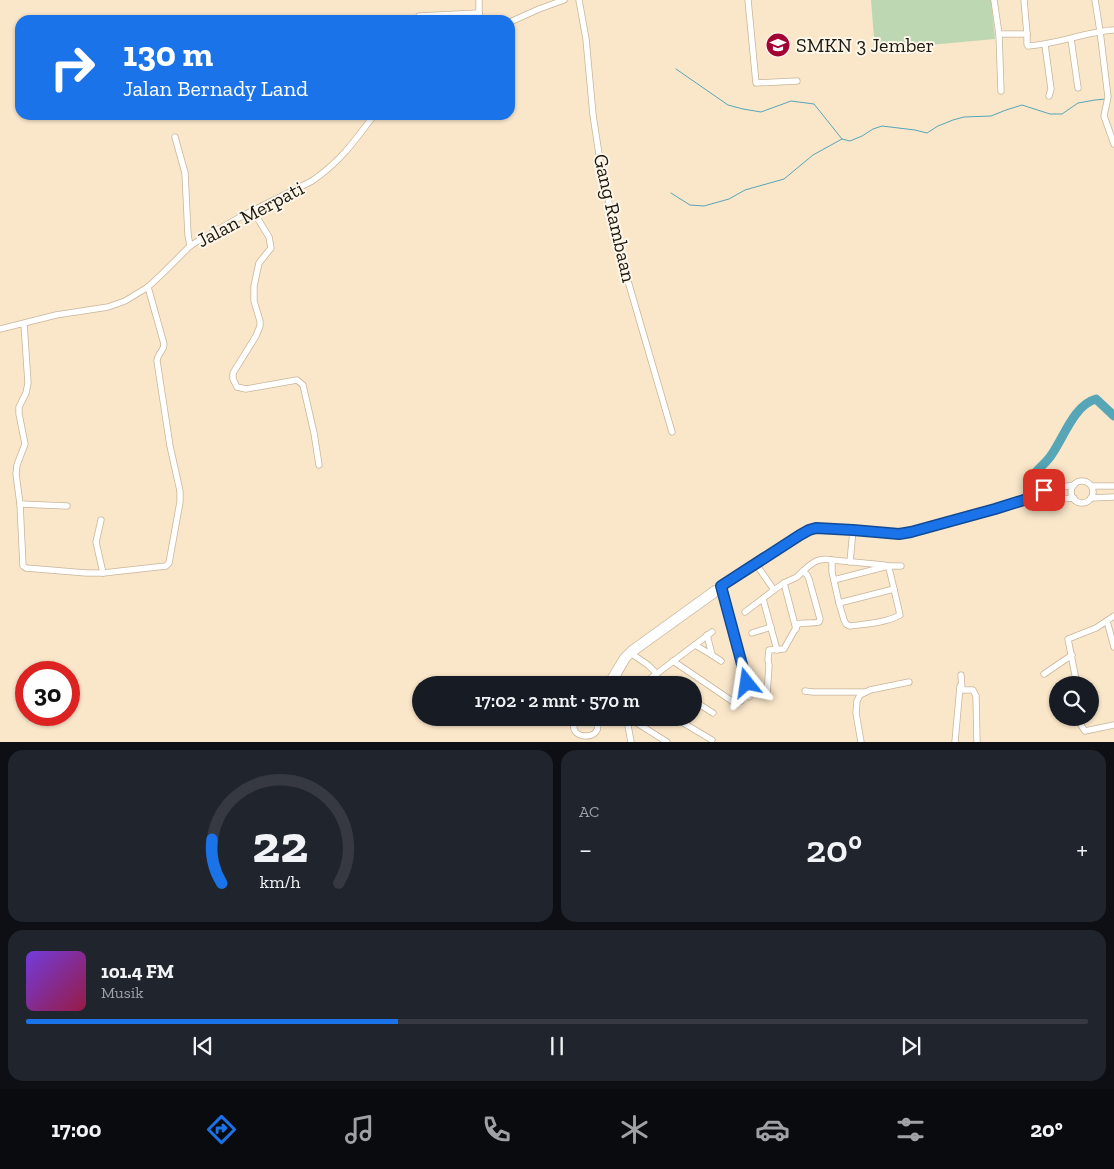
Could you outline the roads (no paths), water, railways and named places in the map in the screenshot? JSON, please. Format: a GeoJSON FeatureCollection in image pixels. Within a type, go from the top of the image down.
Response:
{"type":"FeatureCollection","features":[{"type":"Feature","properties":{"kind":"street"},"geometry":{"type":"LineString","coordinates":[[439,15],[479,13],[479,0]]}},
{"type":"Feature","properties":{"kind":"street"},"geometry":{"type":"LineString","coordinates":[[515,20],[540,8],[564,0]]}},
{"type":"Feature","properties":{"kind":"street","name":"Gang Rambaan"},"geometry":{"type":"LineString","coordinates":[[579,0],[586,39],[593,115],[602,174],[628,281],[672,432]]}},
{"type":"Feature","properties":{"kind":"street"},"geometry":{"type":"LineString","coordinates":[[748,0],[756,83],[797,81]]}},
{"type":"Feature","properties":{"kind":"street"},"geometry":{"type":"LineString","coordinates":[[994,0],[999,34],[1001,91]]}},
{"type":"Feature","properties":{"kind":"street"},"geometry":{"type":"LineString","coordinates":[[1024,0],[1027,45],[1045,45],[1100,31],[1114,30]]}},
{"type":"Feature","properties":{"kind":"street"},"geometry":{"type":"LineString","coordinates":[[1095,0],[1108,97],[1104,116],[1114,144]]}},
{"type":"Feature","properties":{"kind":"street"},"geometry":{"type":"LineString","coordinates":[[999,34],[1027,34]]}},
{"type":"Feature","properties":{"kind":"street"},"geometry":{"type":"LineString","coordinates":[[1071,38],[1078,88]]}},
{"type":"Feature","properties":{"kind":"street"},"geometry":{"type":"LineString","coordinates":[[1045,45],[1051,89],[1049,96]]}},
{"type":"Feature","properties":{"kind":"street","name":"Jalan Merpati"},"geometry":{"type":"LineString","coordinates":[[0,329],[56,316],[108,307],[125,301],[148,287],[190,246],[254,210],[312,181],[330,168],[345,154],[370,120]]}},
{"type":"Feature","properties":{"kind":"street"},"geometry":{"type":"LineString","coordinates":[[175,137],[185,173],[190,246]]}},
{"type":"Feature","properties":{"kind":"street"},"geometry":{"type":"LineString","coordinates":[[254,210],[269,237],[271,248],[259,263],[254,286],[254,300],[260,326],[256,336],[233,373],[233,379],[237,387],[246,389],[297,380],[303,385],[319,465]]}},
{"type":"Feature","properties":{"kind":"street"},"geometry":{"type":"LineString","coordinates":[[24,324],[28,383],[26,393],[19,407],[19,414],[26,440],[24,449],[19,457],[16,474],[20,504],[22,563],[24,567],[103,573],[168,565],[180,502],[180,491],[170,446],[156,361],[163,350],[164,344],[148,287]]}},
{"type":"Feature","properties":{"kind":"street"},"geometry":{"type":"LineString","coordinates":[[1074,498],[1071,491],[1078,481],[1084,481],[1092,486],[1114,486]]}},
{"type":"Feature","properties":{"kind":"street"},"geometry":{"type":"LineString","coordinates":[[611,676],[631,648],[714,588],[721,586],[809,530],[816,528],[905,533],[995,509],[1027,499],[1044,490],[1074,485]]}},
{"type":"Feature","properties":{"kind":"street"},"geometry":{"type":"LineString","coordinates":[[1091,498],[1093,493],[1092,486]]}},
{"type":"Feature","properties":{"kind":"street"},"geometry":{"type":"LineString","coordinates":[[1027,499],[1074,498],[1081,502],[1091,498],[1114,497]]}},
{"type":"Feature","properties":{"kind":"street"},"geometry":{"type":"LineString","coordinates":[[20,504],[67,506]]}},
{"type":"Feature","properties":{"kind":"street"},"geometry":{"type":"LineString","coordinates":[[101,520],[96,542],[103,573]]}},
{"type":"Feature","properties":{"kind":"street"},"geometry":{"type":"LineString","coordinates":[[850,562],[853,530]]}},
{"type":"Feature","properties":{"kind":"street"},"geometry":{"type":"LineString","coordinates":[[745,612],[784,583],[797,577],[821,558],[884,564],[888,566]]}},
{"type":"Feature","properties":{"kind":"street"},"geometry":{"type":"LineString","coordinates":[[832,560],[832,572],[839,603],[844,620],[850,626],[895,618],[900,615],[888,566]]}},
{"type":"Feature","properties":{"kind":"street"},"geometry":{"type":"LineString","coordinates":[[756,564],[774,590]]}},
{"type":"Feature","properties":{"kind":"street"},"geometry":{"type":"LineString","coordinates":[[834,580],[888,566],[900,566]]}},
{"type":"Feature","properties":{"kind":"street"},"geometry":{"type":"LineString","coordinates":[[767,695],[769,650],[784,649],[798,624],[816,623],[820,619],[809,579],[803,572]]}},
{"type":"Feature","properties":{"kind":"street"},"geometry":{"type":"LineString","coordinates":[[784,583],[796,629]]}},
{"type":"Feature","properties":{"kind":"street"},"geometry":{"type":"LineString","coordinates":[[617,676],[632,654],[717,593],[721,586]]}},
{"type":"Feature","properties":{"kind":"street"},"geometry":{"type":"LineString","coordinates":[[721,586],[745,675],[749,697]]}},
{"type":"Feature","properties":{"kind":"street"},"geometry":{"type":"LineString","coordinates":[[839,603],[894,588]]}},
{"type":"Feature","properties":{"kind":"street"},"geometry":{"type":"LineString","coordinates":[[764,599],[778,650]]}},
{"type":"Feature","properties":{"kind":"street"},"geometry":{"type":"LineString","coordinates":[[1076,676],[1068,638],[1096,628],[1114,616]]}},
{"type":"Feature","properties":{"kind":"street"},"geometry":{"type":"LineString","coordinates":[[1107,621],[1114,647]]}},
{"type":"Feature","properties":{"kind":"street"},"geometry":{"type":"LineString","coordinates":[[752,633],[771,627]]}},
{"type":"Feature","properties":{"kind":"street"},"geometry":{"type":"LineString","coordinates":[[632,654],[648,665],[655,675],[710,633],[712,655]]}},
{"type":"Feature","properties":{"kind":"street"},"geometry":{"type":"LineString","coordinates":[[695,645],[721,661]]}},
{"type":"Feature","properties":{"kind":"street"},"geometry":{"type":"LineString","coordinates":[[1044,674],[1072,655]]}},
{"type":"Feature","properties":{"kind":"street"},"geometry":{"type":"LineString","coordinates":[[673,661],[732,700],[741,700]]}},
{"type":"Feature","properties":{"kind":"street"},"geometry":{"type":"LineString","coordinates":[[955,742],[961,675],[962,690],[973,690],[976,696],[977,742]]}},
{"type":"Feature","properties":{"kind":"street"},"geometry":{"type":"LineString","coordinates":[[805,691],[864,692],[908,682]]}},
{"type":"Feature","properties":{"kind":"street"},"geometry":{"type":"LineString","coordinates":[[861,742],[856,713],[857,701],[864,692]]}},
{"type":"Feature","properties":{"kind":"street"},"geometry":{"type":"LineString","coordinates":[[702,706],[714,713]]}},
{"type":"Feature","properties":{"kind":"street"},"geometry":{"type":"LineString","coordinates":[[631,742],[628,718],[667,742]]}},
{"type":"Feature","properties":{"kind":"street"},"geometry":{"type":"LineString","coordinates":[[1082,726],[1085,731],[1114,725]]}},
{"type":"Feature","properties":{"kind":"street"},"geometry":{"type":"LineString","coordinates":[[574,726],[575,730],[585,739],[595,732],[597,726]]}},
{"type":"Feature","properties":{"kind":"street"},"geometry":{"type":"LineString","coordinates":[[688,726],[712,740]]}},
{"type":"Feature","properties":{"kind":"street"},"geometry":{"type":"LineString","coordinates":[[592,735],[594,742]]}},
{"type":"Feature","properties":{"kind":"waterway"},"geometry":{"type":"LineString","coordinates":[[676,69],[728,105],[743,109],[761,112],[791,101],[814,104],[842,139]]}},
{"type":"Feature","properties":{"kind":"waterway"},"geometry":{"type":"LineString","coordinates":[[671,193],[690,205],[704,206],[729,199],[745,190],[784,179],[813,155],[842,139],[850,141],[882,126],[927,133],[953,120],[964,117],[991,116],[1022,105],[1050,114],[1062,114],[1078,103],[1106,99]]}},
{"type":"Feature","properties":{"kind":"waterway"},"geometry":{"type":"LineString","coordinates":[[1036,472],[1050,457],[1070,422],[1088,402],[1096,399],[1114,416]]}},
{"type":"Feature","properties":{"kind":"place","name":"SMKN 3 Jember"},"geometry":{"type":"Point","coordinates":[778,45]}}]}
